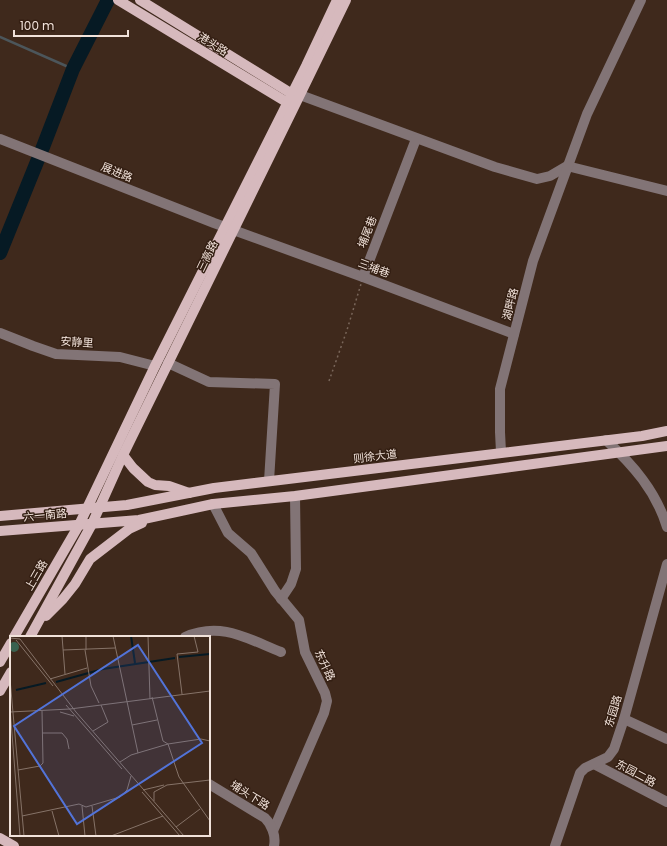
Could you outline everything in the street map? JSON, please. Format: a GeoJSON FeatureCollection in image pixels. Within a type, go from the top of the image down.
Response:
{"type":"FeatureCollection","features":[{"type":"Feature","properties":{"kind":"main road","name":"港头路"},"geometry":{"type":"LineString","coordinates":[[119,0],[290,105]]}},
{"type":"Feature","properties":{"kind":"main road","name":"港头路"},"geometry":{"type":"LineString","coordinates":[[140,0],[296,94]]}},
{"type":"Feature","properties":{"kind":"main road","name":"三高路"},"geometry":{"type":"LineString","coordinates":[[296,94],[306,66],[337,0]]}},
{"type":"Feature","properties":{"kind":"main road","name":"三高路"},"geometry":{"type":"LineString","coordinates":[[92,524],[123,455],[290,105],[346,0]]}},
{"type":"Feature","properties":{"kind":"main road","name":"三高路"},"geometry":{"type":"LineString","coordinates":[[87,508],[155,366],[230,229]]}},
{"type":"Feature","properties":{"kind":"main road","name":"则徐大道"},"geometry":{"type":"LineString","coordinates":[[0,516],[101,506],[127,505],[214,488],[667,432]]}},
{"type":"Feature","properties":{"kind":"main road"},"geometry":{"type":"LineString","coordinates":[[31,636],[92,524],[139,520],[214,504],[294,496],[667,446]]}},
{"type":"Feature","properties":{"kind":"main road"},"geometry":{"type":"LineString","coordinates":[[123,455],[133,468],[148,482],[155,485],[169,486],[189,493]]}},
{"type":"Feature","properties":{"kind":"main road","name":"上三路"},"geometry":{"type":"LineString","coordinates":[[15,636],[87,508]]}},
{"type":"Feature","properties":{"kind":"main road"},"geometry":{"type":"LineString","coordinates":[[37,624],[75,584],[87,564],[97,554],[134,526],[185,510]]}},
{"type":"Feature","properties":{"kind":"main road","name":"六一南路"},"geometry":{"type":"LineString","coordinates":[[0,531],[92,524]]}},
{"type":"Feature","properties":{"kind":"main road"},"geometry":{"type":"LineString","coordinates":[[0,662],[10,645]]}},
{"type":"Feature","properties":{"kind":"main road"},"geometry":{"type":"LineString","coordinates":[[0,691],[10,674]]}},
{"type":"Feature","properties":{"kind":"main road"},"geometry":{"type":"LineString","coordinates":[[0,838],[14,846]]}},
{"type":"Feature","properties":{"kind":"street","name":"湖畔路"},"geometry":{"type":"LineString","coordinates":[[501,452],[500,395],[503,376],[533,261],[586,114],[641,0]]}},
{"type":"Feature","properties":{"kind":"street"},"geometry":{"type":"LineString","coordinates":[[296,94],[495,167],[538,179],[550,176],[567,166],[667,191]]}},
{"type":"Feature","properties":{"kind":"street","name":"展进路"},"geometry":{"type":"LineString","coordinates":[[0,139],[230,229]]}},
{"type":"Feature","properties":{"kind":"street","name":"埔尾巷"},"geometry":{"type":"LineString","coordinates":[[363,277],[416,139]]}},
{"type":"Feature","properties":{"kind":"street","name":"三埔巷"},"geometry":{"type":"LineString","coordinates":[[230,229],[514,334]]}},
{"type":"Feature","properties":{"kind":"street","name":"安静里"},"geometry":{"type":"LineString","coordinates":[[0,333],[56,354],[120,357],[155,366]]}},
{"type":"Feature","properties":{"kind":"street"},"geometry":{"type":"LineString","coordinates":[[168,363],[210,382],[275,384],[269,481]]}},
{"type":"Feature","properties":{"kind":"street"},"geometry":{"type":"LineString","coordinates":[[606,440],[620,453],[638,474],[657,500],[667,527]]}},
{"type":"Feature","properties":{"kind":"street"},"geometry":{"type":"LineString","coordinates":[[281,599],[291,584],[296,569],[294,496]]}},
{"type":"Feature","properties":{"kind":"street","name":"东升路"},"geometry":{"type":"LineString","coordinates":[[214,504],[228,533],[251,553],[275,591],[300,620],[305,652],[325,693],[327,701],[324,713],[273,831]]}},
{"type":"Feature","properties":{"kind":"street","name":"东园路"},"geometry":{"type":"LineString","coordinates":[[555,846],[578,777],[585,768],[604,760],[612,753],[624,719],[667,564]]}},
{"type":"Feature","properties":{"kind":"street"},"geometry":{"type":"LineString","coordinates":[[188,636],[203,631],[226,631],[281,652]]}},
{"type":"Feature","properties":{"kind":"street"},"geometry":{"type":"LineString","coordinates":[[624,719],[667,739]]}},
{"type":"Feature","properties":{"kind":"street","name":"东园二路"},"geometry":{"type":"LineString","coordinates":[[594,764],[667,802]]}},
{"type":"Feature","properties":{"kind":"street","name":"埔头下路"},"geometry":{"type":"LineString","coordinates":[[210,785],[265,818],[271,825],[273,831]]}},
{"type":"Feature","properties":{"kind":"street"},"geometry":{"type":"LineString","coordinates":[[273,831],[274,846]]}},
{"type":"Feature","properties":{"kind":"path"},"geometry":{"type":"LineString","coordinates":[[329,381],[347,330],[363,277]]}},
{"type":"Feature","properties":{"kind":"waterway"},"geometry":{"type":"LineString","coordinates":[[0,253],[73,69],[108,0]]}},
{"type":"Feature","properties":{"kind":"waterway"},"geometry":{"type":"LineString","coordinates":[[0,37],[73,69]]}}]}
